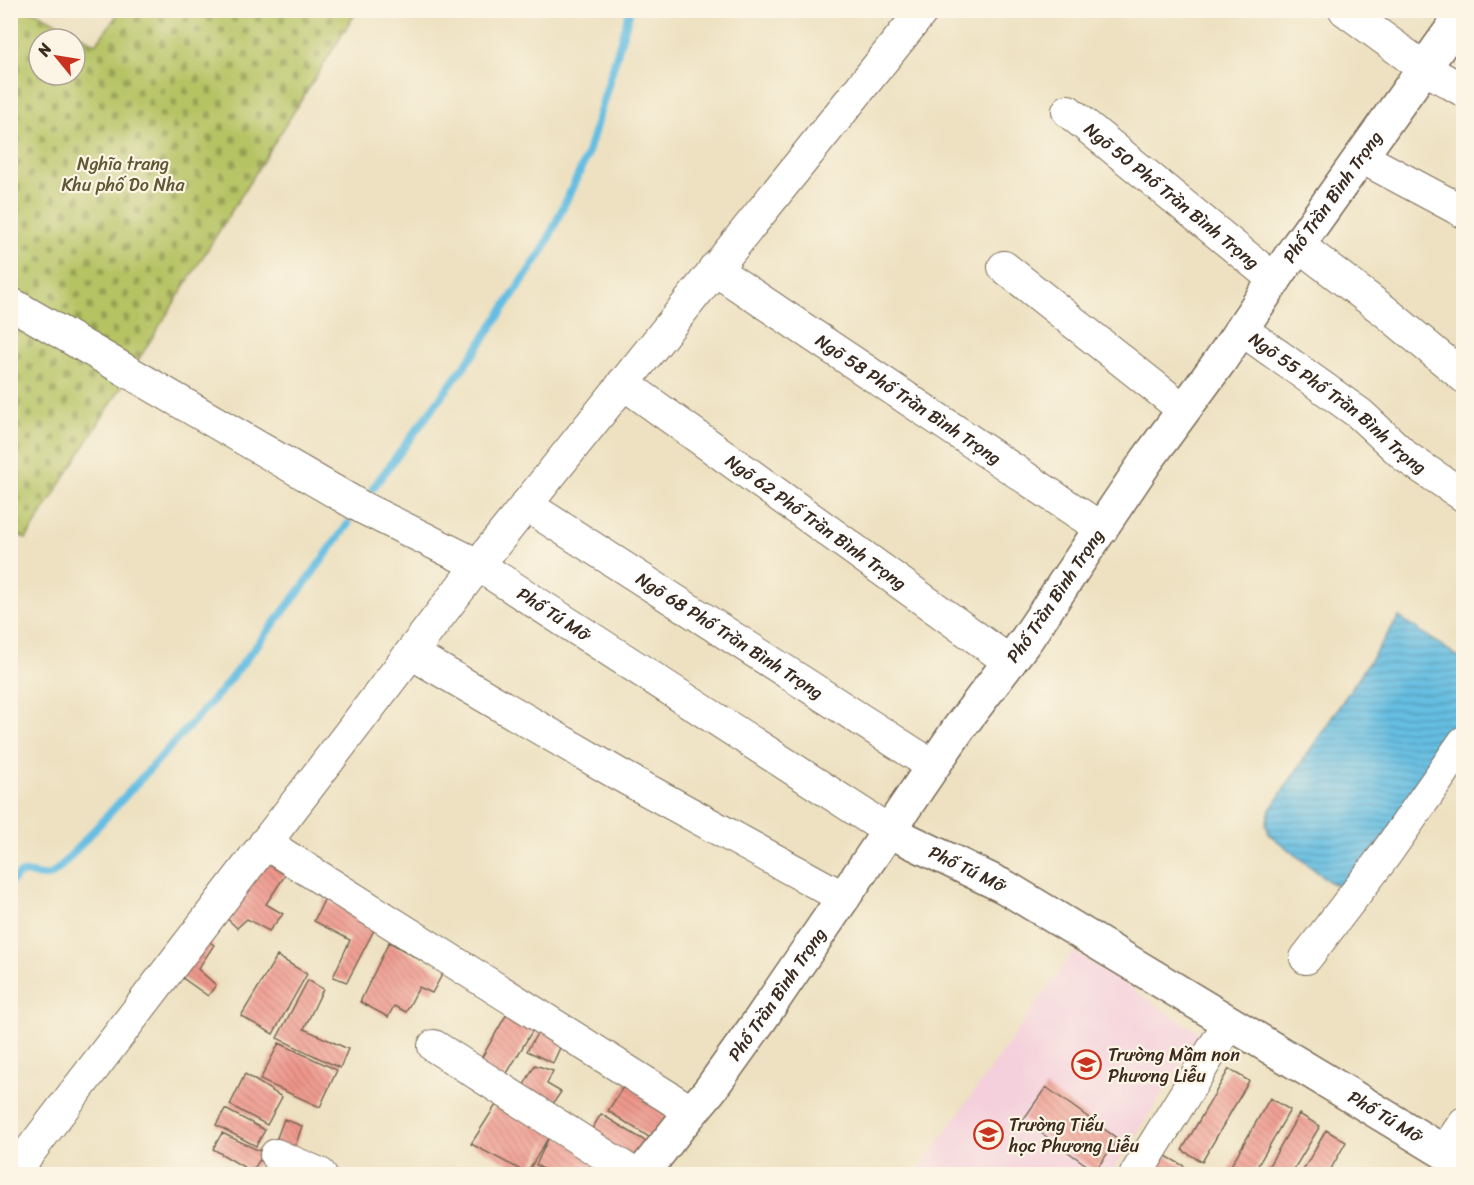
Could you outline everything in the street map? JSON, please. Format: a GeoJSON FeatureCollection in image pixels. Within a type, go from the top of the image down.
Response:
{"type":"FeatureCollection","features":[{"type":"Feature","properties":{"kind":"main road","name":"Phố Trần Bình Trọng"},"geometry":{"type":"LineString","coordinates":[[642,1174],[710,1090],[760,1020],[959,728],[1010,662],[1147,460],[1220,361],[1298,245],[1464,12]]}},
{"type":"Feature","properties":{"kind":"main road","name":"Phố Tú Mỡ"},"geometry":{"type":"LineString","coordinates":[[889,831],[1005,887],[1454,1158]]}},
{"type":"Feature","properties":{"kind":"street"},"geometry":{"type":"LineString","coordinates":[[15,1174],[27,1155],[478,565],[923,10]]}},
{"type":"Feature","properties":{"kind":"street"},"geometry":{"type":"LineString","coordinates":[[1345,10],[1424,68],[1464,91]]}},
{"type":"Feature","properties":{"kind":"street","name":"Ngõ 50 Phố Trần Bình Trọng"},"geometry":{"type":"LineString","coordinates":[[1068,111],[1275,280]]}},
{"type":"Feature","properties":{"kind":"street"},"geometry":{"type":"LineString","coordinates":[[1361,157],[1464,212]]}},
{"type":"Feature","properties":{"kind":"street"},"geometry":{"type":"LineString","coordinates":[[1298,245],[1386,312],[1464,377]]}},
{"type":"Feature","properties":{"kind":"street"},"geometry":{"type":"LineString","coordinates":[[1004,267],[1184,410]]}},
{"type":"Feature","properties":{"kind":"street","name":"Ngõ 58 Phố Trần Bình Trọng"},"geometry":{"type":"LineString","coordinates":[[714,269],[1102,529]]}},
{"type":"Feature","properties":{"kind":"street","name":"Phố Tú Mỡ"},"geometry":{"type":"LineString","coordinates":[[10,303],[363,508],[478,565],[889,831]]}},
{"type":"Feature","properties":{"kind":"street","name":"Ngõ 55 Phố Trần Bình Trọng"},"geometry":{"type":"LineString","coordinates":[[1241,329],[1359,414],[1406,457],[1464,496]]}},
{"type":"Feature","properties":{"kind":"street","name":"Ngõ 62 Phố Trần Bình Trọng"},"geometry":{"type":"LineString","coordinates":[[624,383],[1010,662]]}},
{"type":"Feature","properties":{"kind":"street","name":"Ngõ 68 Phố Trần Bình Trọng"},"geometry":{"type":"LineString","coordinates":[[526,505],[933,766]]}},
{"type":"Feature","properties":{"kind":"street"},"geometry":{"type":"LineString","coordinates":[[411,653],[618,774],[844,898]]}},
{"type":"Feature","properties":{"kind":"street"},"geometry":{"type":"LineString","coordinates":[[1306,958],[1385,855],[1464,742]]}},
{"type":"Feature","properties":{"kind":"street"},"geometry":{"type":"LineString","coordinates":[[265,843],[692,1112]]}},
{"type":"Feature","properties":{"kind":"street"},"geometry":{"type":"LineString","coordinates":[[1136,1174],[1229,1023]]}},
{"type":"Feature","properties":{"kind":"street"},"geometry":{"type":"LineString","coordinates":[[434,1046],[634,1174]]}},
{"type":"Feature","properties":{"kind":"street"},"geometry":{"type":"LineString","coordinates":[[1454,1158],[1464,1123]]}},
{"type":"Feature","properties":{"kind":"street"},"geometry":{"type":"LineString","coordinates":[[276,1155],[320,1174]]}},
{"type":"Feature","properties":{"kind":"shaded area","name":"Trường Mầm non Phương Liễu"},"geometry":{"type":"Polygon","coordinates":[[[1074,951],[1200,1034],[1111,1174],[916,1174],[1074,951]]]}},
{"type":"Feature","properties":{"kind":"green space","name":"Nghĩa trang Khu phố Do Nha"},"geometry":{"type":"Polygon","coordinates":[[[11,11],[34,11],[64,27],[27,27],[27,87],[87,87],[87,39],[96,44],[120,11],[357,11],[26,539],[11,530],[11,11]]]}},
{"type":"Feature","properties":{"kind":"water"},"geometry":{"type":"Polygon","coordinates":[[[1399,617],[1463,660],[1463,726],[1353,880],[1341,887],[1330,882],[1269,834],[1266,824],[1270,810],[1399,617]]]}},
{"type":"Feature","properties":{"kind":"building"},"geometry":{"type":"Polygon","coordinates":[[[265,859],[286,874],[266,904],[283,914],[269,931],[247,919],[237,928],[220,912],[265,859]]]}},
{"type":"Feature","properties":{"kind":"building"},"geometry":{"type":"Polygon","coordinates":[[[325,898],[375,928],[347,982],[333,977],[350,940],[314,921],[325,898]]]}},
{"type":"Feature","properties":{"kind":"building"},"geometry":{"type":"Polygon","coordinates":[[[201,936],[214,945],[198,969],[216,985],[208,996],[174,972],[201,936]]]}},
{"type":"Feature","properties":{"kind":"building"},"geometry":{"type":"Polygon","coordinates":[[[389,942],[443,973],[432,993],[419,987],[406,1012],[394,1006],[388,1017],[360,1002],[389,942]]]}},
{"type":"Feature","properties":{"kind":"building"},"geometry":{"type":"Polygon","coordinates":[[[277,956],[307,974],[273,1034],[241,1016],[277,956]]]}},
{"type":"Feature","properties":{"kind":"building"},"geometry":{"type":"Polygon","coordinates":[[[308,980],[323,989],[304,1029],[348,1049],[340,1068],[277,1038],[308,980]]]}},
{"type":"Feature","properties":{"kind":"building"},"geometry":{"type":"Polygon","coordinates":[[[512,1005],[537,1023],[500,1085],[475,1069],[512,1005]]]}},
{"type":"Feature","properties":{"kind":"building"},"geometry":{"type":"Polygon","coordinates":[[[542,1025],[564,1039],[553,1063],[527,1051],[542,1025]]]}},
{"type":"Feature","properties":{"kind":"building"},"geometry":{"type":"Polygon","coordinates":[[[279,1043],[337,1070],[320,1107],[260,1080],[279,1043]]]}},
{"type":"Feature","properties":{"kind":"building"},"geometry":{"type":"Polygon","coordinates":[[[535,1065],[553,1071],[547,1084],[561,1092],[547,1112],[519,1094],[535,1065]]]}},
{"type":"Feature","properties":{"kind":"building"},"geometry":{"type":"Polygon","coordinates":[[[1229,1069],[1249,1081],[1202,1162],[1182,1150],[1229,1069]]]}},
{"type":"Feature","properties":{"kind":"building"},"geometry":{"type":"Polygon","coordinates":[[[245,1074],[282,1097],[267,1125],[230,1105],[245,1074]]]}},
{"type":"Feature","properties":{"kind":"building"},"geometry":{"type":"Polygon","coordinates":[[[629,1077],[672,1105],[652,1139],[608,1111],[629,1077]]]}},
{"type":"Feature","properties":{"kind":"building"},"geometry":{"type":"Polygon","coordinates":[[[1046,1087],[1118,1139],[1095,1171],[1023,1120],[1046,1087]]]}},
{"type":"Feature","properties":{"kind":"building"},"geometry":{"type":"Polygon","coordinates":[[[501,1097],[615,1174],[553,1174],[536,1165],[550,1135],[527,1173],[471,1144],[501,1097]]]}},
{"type":"Feature","properties":{"kind":"building"},"geometry":{"type":"Polygon","coordinates":[[[1270,1098],[1290,1110],[1253,1174],[1226,1174],[1270,1098]]]}},
{"type":"Feature","properties":{"kind":"building"},"geometry":{"type":"Polygon","coordinates":[[[225,1109],[265,1130],[256,1146],[216,1125],[225,1109]]]}},
{"type":"Feature","properties":{"kind":"building"},"geometry":{"type":"Polygon","coordinates":[[[601,1114],[655,1147],[640,1168],[587,1137],[601,1114]]]}},
{"type":"Feature","properties":{"kind":"building"},"geometry":{"type":"Polygon","coordinates":[[[1299,1114],[1320,1126],[1291,1174],[1264,1174],[1299,1114]]]}},
{"type":"Feature","properties":{"kind":"building"},"geometry":{"type":"Polygon","coordinates":[[[284,1119],[302,1126],[294,1150],[275,1143],[284,1119]]]}},
{"type":"Feature","properties":{"kind":"building"},"geometry":{"type":"Polygon","coordinates":[[[1326,1130],[1346,1142],[1328,1174],[1301,1174],[1326,1130]]]}},
{"type":"Feature","properties":{"kind":"building"},"geometry":{"type":"Polygon","coordinates":[[[222,1133],[264,1153],[252,1172],[213,1149],[222,1133]]]}},
{"type":"Feature","properties":{"kind":"building"},"geometry":{"type":"Polygon","coordinates":[[[1164,1155],[1184,1166],[1180,1174],[1153,1174],[1164,1155]]]}},
{"type":"Feature","properties":{"kind":"waterway"},"geometry":{"type":"LineString","coordinates":[[373,488],[474,353],[543,250],[587,156],[630,10]]}},
{"type":"Feature","properties":{"kind":"waterway"},"geometry":{"type":"LineString","coordinates":[[10,884],[20,874],[50,875],[65,862],[221,691],[301,589],[348,524]]}},
{"type":"Feature","properties":{"kind":"place","name":"Trường Mầm non Phương Liễu"},"geometry":{"type":"Point","coordinates":[1087,1065]}},
{"type":"Feature","properties":{"kind":"place","name":"Trường Tiểu học Phương Liễu"},"geometry":{"type":"Point","coordinates":[988,1135]}}]}
